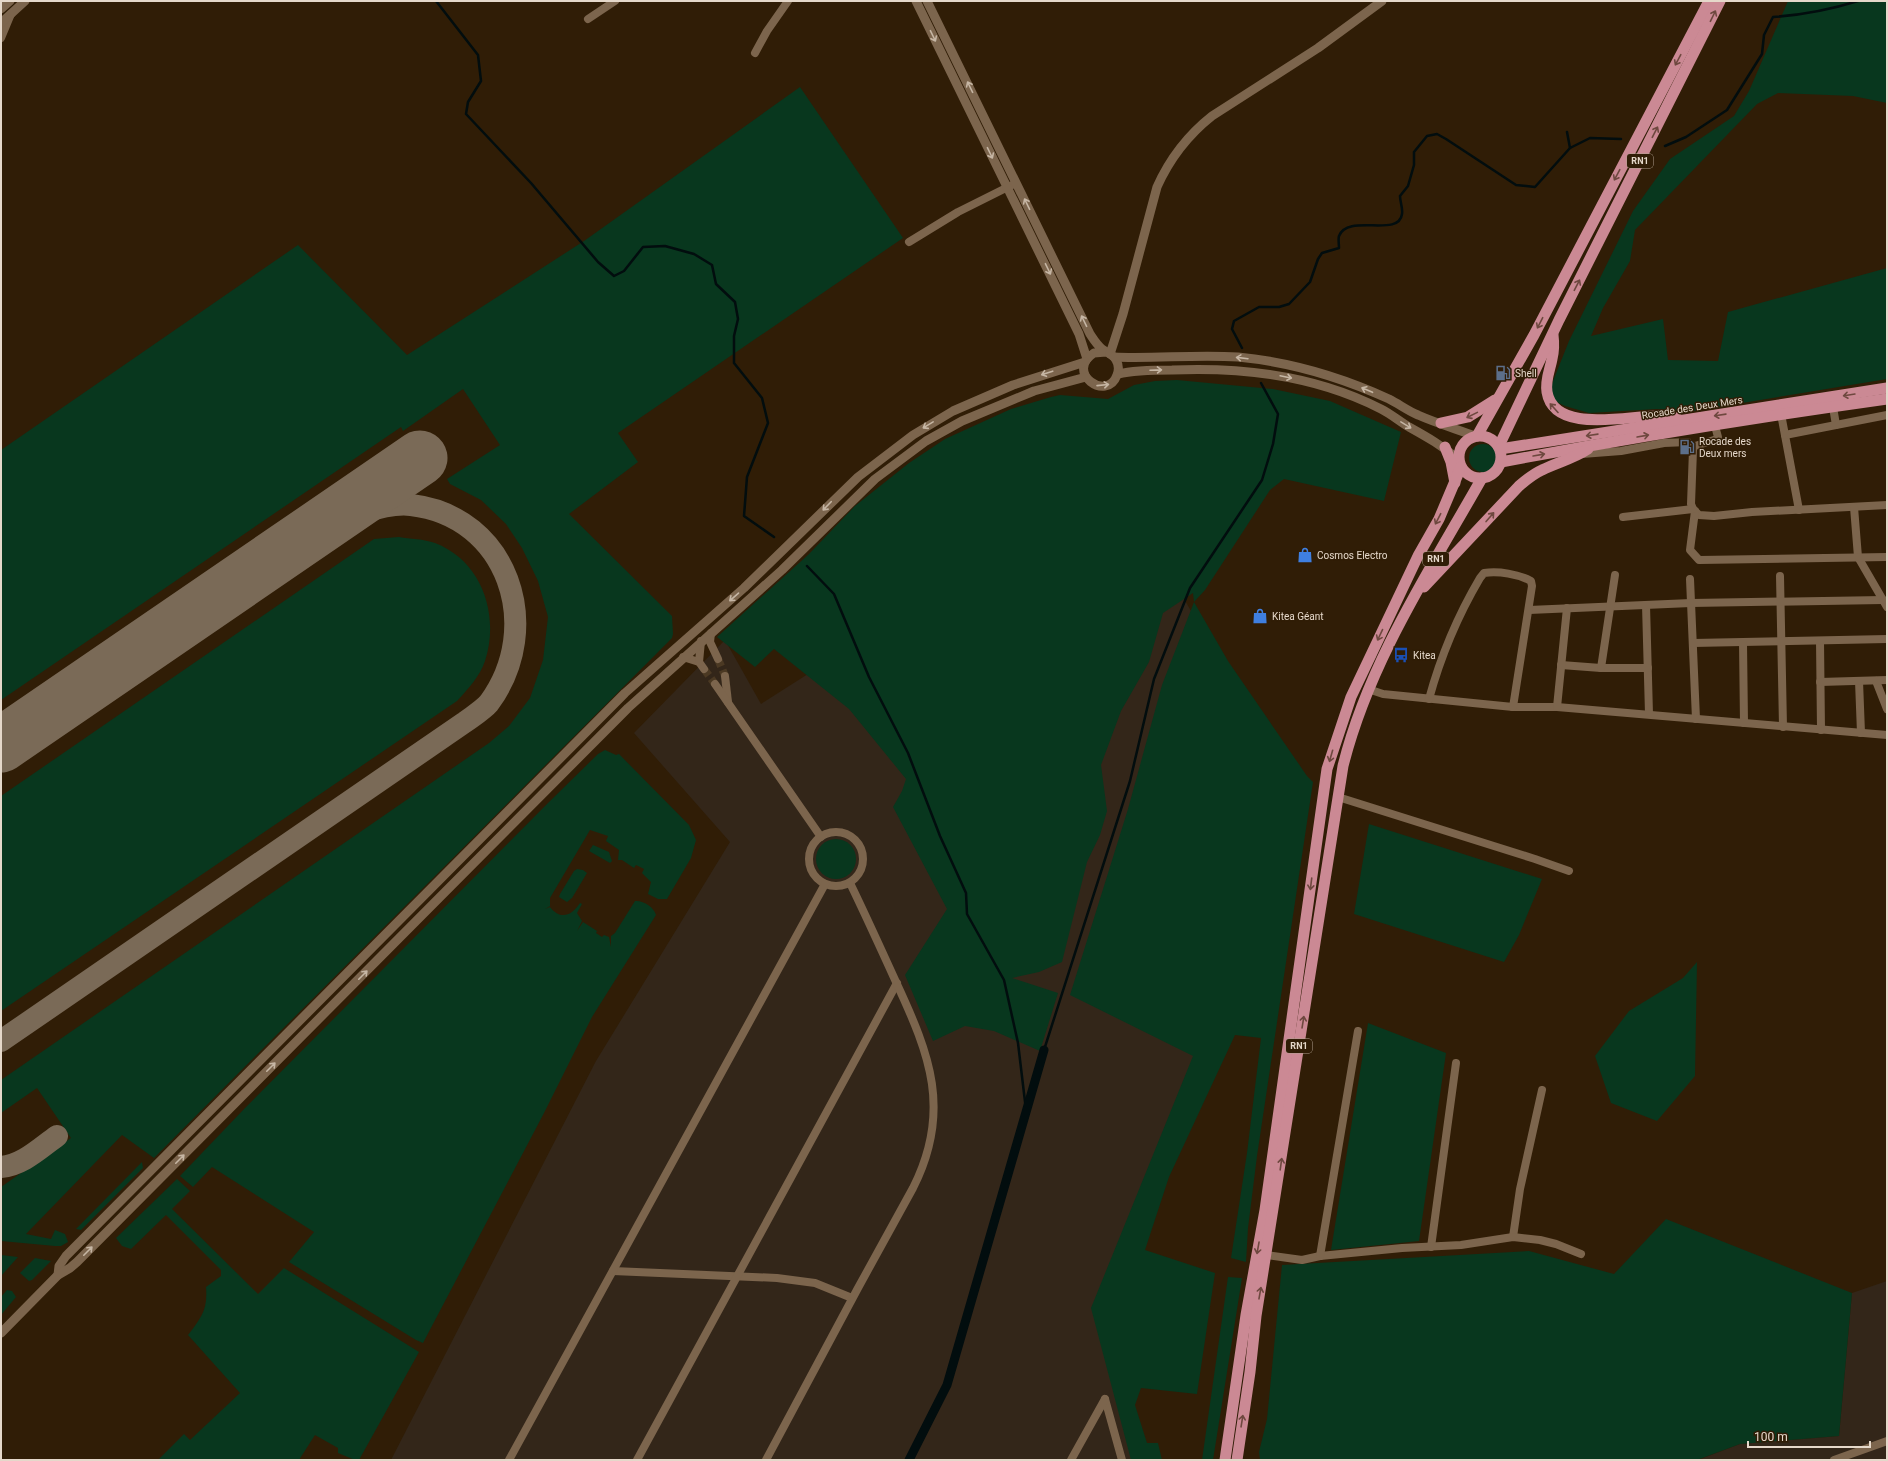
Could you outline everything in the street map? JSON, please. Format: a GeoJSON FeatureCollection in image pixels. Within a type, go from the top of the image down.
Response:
{"type":"FeatureCollection","features":[{"type":"Feature","properties":{"kind":"highway","name":"RN1"},"geometry":{"type":"LineString","coordinates":[[1225,1460],[1246,1315],[1265,1210],[1327,770],[1351,697],[1418,556],[1439,519],[1455,484],[1460,463],[1461,447],[1467,440],[1476,436],[1534,335],[1709,1]]}},
{"type":"Feature","properties":{"kind":"highway","name":"RN1"},"geometry":{"type":"LineString","coordinates":[[1237,1460],[1250,1372],[1256,1316],[1267,1255],[1338,797],[1347,749],[1360,706],[1415,596],[1482,478],[1493,474],[1498,469],[1501,462],[1499,447],[1553,333],[1720,1]]}},
{"type":"Feature","properties":{"kind":"highway"},"geometry":{"type":"LineString","coordinates":[[1553,333],[1553,352],[1547,377],[1546,391],[1551,405],[1562,415],[1580,419],[1657,416],[1687,420]]}},
{"type":"Feature","properties":{"kind":"highway","name":"Rocade des Deux Mers"},"geometry":{"type":"LineString","coordinates":[[1499,447],[1687,420],[1887,388]]}},
{"type":"Feature","properties":{"kind":"highway"},"geometry":{"type":"LineString","coordinates":[[1441,423],[1468,417],[1483,409],[1498,398]]}},
{"type":"Feature","properties":{"kind":"highway","name":"Rocade des Deux Mers"},"geometry":{"type":"LineString","coordinates":[[1501,462],[1591,447],[1642,436],[1887,399]]}},
{"type":"Feature","properties":{"kind":"highway"},"geometry":{"type":"LineString","coordinates":[[1476,436],[1490,438],[1499,447]]}},
{"type":"Feature","properties":{"kind":"highway"},"geometry":{"type":"LineString","coordinates":[[1445,447],[1451,462],[1455,484]]}},
{"type":"Feature","properties":{"kind":"highway"},"geometry":{"type":"LineString","coordinates":[[1415,596],[1519,486],[1542,470],[1581,454],[1591,447]]}},
{"type":"Feature","properties":{"kind":"highway"},"geometry":{"type":"LineString","coordinates":[[1460,463],[1470,476],[1482,478]]}},
{"type":"Feature","properties":{"kind":"street"},"geometry":{"type":"LineString","coordinates":[[1,9],[10,1]]}},
{"type":"Feature","properties":{"kind":"street"},"geometry":{"type":"LineString","coordinates":[[1,23],[25,1]]}},
{"type":"Feature","properties":{"kind":"street"},"geometry":{"type":"LineString","coordinates":[[588,19],[615,1]]}},
{"type":"Feature","properties":{"kind":"street"},"geometry":{"type":"LineString","coordinates":[[755,53],[767,31],[788,1]]}},
{"type":"Feature","properties":{"kind":"street"},"geometry":{"type":"LineString","coordinates":[[916,1],[1079,334],[1086,360],[1084,370],[1086,377],[1092,384],[1100,386],[1113,382],[1118,374],[1118,365],[1110,354],[1098,345],[1090,334],[927,1]]}},
{"type":"Feature","properties":{"kind":"street"},"geometry":{"type":"LineString","coordinates":[[1110,354],[1123,314],[1157,187],[1164,171],[1184,141],[1196,128],[1212,116],[1318,48],[1382,1]]}},
{"type":"Feature","properties":{"kind":"street"},"geometry":{"type":"LineString","coordinates":[[1,38],[11,14]]}},
{"type":"Feature","properties":{"kind":"street"},"geometry":{"type":"LineString","coordinates":[[909,242],[958,212],[1017,183]]}},
{"type":"Feature","properties":{"kind":"street"},"geometry":{"type":"LineString","coordinates":[[58,1275],[59,1266],[66,1256],[637,682],[768,566],[848,486],[894,448],[933,423],[974,401],[1030,379],[1086,360],[1098,352],[1110,354],[1238,357],[1268,361],[1327,375],[1390,400],[1417,415],[1476,436]]}},
{"type":"Feature","properties":{"kind":"street"},"geometry":{"type":"LineString","coordinates":[[1118,374],[1132,371],[1212,368],[1250,371],[1296,380],[1333,390],[1381,409],[1445,447],[1460,463]]}},
{"type":"Feature","properties":{"kind":"street"},"geometry":{"type":"LineString","coordinates":[[1,1333],[58,1275],[77,1262],[610,725],[683,657],[782,570],[860,492],[908,453],[944,430],[981,411],[1034,391],[1086,377]]}},
{"type":"Feature","properties":{"kind":"street"},"geometry":{"type":"LineString","coordinates":[[1833,407],[1836,425]]}},
{"type":"Feature","properties":{"kind":"street"},"geometry":{"type":"LineString","coordinates":[[1781,414],[1799,510]]}},
{"type":"Feature","properties":{"kind":"street"},"geometry":{"type":"LineString","coordinates":[[1785,435],[1887,415]]}},
{"type":"Feature","properties":{"kind":"street"},"geometry":{"type":"LineString","coordinates":[[1692,447],[1717,439],[1716,426]]}},
{"type":"Feature","properties":{"kind":"street"},"geometry":{"type":"LineString","coordinates":[[1581,454],[1621,451],[1678,442],[1688,442],[1692,447],[1691,492],[1694,510],[1690,550],[1699,560],[1887,557]]}},
{"type":"Feature","properties":{"kind":"street"},"geometry":{"type":"LineString","coordinates":[[1694,510],[1699,515],[1714,516],[1752,512],[1887,505]]}},
{"type":"Feature","properties":{"kind":"street"},"geometry":{"type":"LineString","coordinates":[[1854,507],[1858,557],[1885,603]]}},
{"type":"Feature","properties":{"kind":"street"},"geometry":{"type":"LineString","coordinates":[[1623,517],[1694,510]]}},
{"type":"Feature","properties":{"kind":"street"},"geometry":{"type":"LineString","coordinates":[[1429,699],[1446,645],[1460,614],[1484,573],[1492,572],[1518,576],[1531,581],[1532,586],[1513,707]]}},
{"type":"Feature","properties":{"kind":"street"},"geometry":{"type":"LineString","coordinates":[[1601,668],[1615,575]]}},
{"type":"Feature","properties":{"kind":"street"},"geometry":{"type":"LineString","coordinates":[[1780,576],[1783,727]]}},
{"type":"Feature","properties":{"kind":"street"},"geometry":{"type":"LineString","coordinates":[[1690,579],[1696,719]]}},
{"type":"Feature","properties":{"kind":"street"},"geometry":{"type":"LineString","coordinates":[[1529,610],[1692,603],[1885,603]]}},
{"type":"Feature","properties":{"kind":"street"},"geometry":{"type":"LineString","coordinates":[[1646,605],[1649,714]]}},
{"type":"Feature","properties":{"kind":"street"},"geometry":{"type":"LineString","coordinates":[[1557,707],[1567,608]]}},
{"type":"Feature","properties":{"kind":"street"},"geometry":{"type":"LineString","coordinates":[[711,633],[710,642],[718,659]]}},
{"type":"Feature","properties":{"kind":"street"},"geometry":{"type":"LineString","coordinates":[[1693,643],[1887,639]]}},
{"type":"Feature","properties":{"kind":"street"},"geometry":{"type":"LineString","coordinates":[[683,657],[702,666],[701,641]]}},
{"type":"Feature","properties":{"kind":"street"},"geometry":{"type":"LineString","coordinates":[[1820,641],[1821,730]]}},
{"type":"Feature","properties":{"kind":"street"},"geometry":{"type":"LineString","coordinates":[[1743,643],[1744,723]]}},
{"type":"Feature","properties":{"kind":"street"},"geometry":{"type":"LineString","coordinates":[[1562,665],[1601,668],[1648,668]]}},
{"type":"Feature","properties":{"kind":"street"},"geometry":{"type":"LineString","coordinates":[[725,676],[728,702]]}},
{"type":"Feature","properties":{"kind":"street"},"geometry":{"type":"LineString","coordinates":[[1820,682],[1887,680]]}},
{"type":"Feature","properties":{"kind":"street"},"geometry":{"type":"LineString","coordinates":[[1859,681],[1861,733]]}},
{"type":"Feature","properties":{"kind":"street"},"geometry":{"type":"LineString","coordinates":[[1876,681],[1887,708]]}},
{"type":"Feature","properties":{"kind":"street"},"geometry":{"type":"LineString","coordinates":[[715,684],[821,837]]}},
{"type":"Feature","properties":{"kind":"street"},"geometry":{"type":"LineString","coordinates":[[1368,689],[1383,694],[1513,707],[1557,707],[1887,735]]}},
{"type":"Feature","properties":{"kind":"street"},"geometry":{"type":"LineString","coordinates":[[602,717],[610,725]]}},
{"type":"Feature","properties":{"kind":"street"},"geometry":{"type":"LineString","coordinates":[[591,727],[600,735]]}},
{"type":"Feature","properties":{"kind":"street"},"geometry":{"type":"LineString","coordinates":[[1338,797],[1569,871]]}},
{"type":"Feature","properties":{"kind":"street"},"geometry":{"type":"LineString","coordinates":[[837,832],[853,838],[859,845],[863,861],[861,870],[850,883],[837,886],[825,884],[813,874],[809,858],[813,846],[821,837],[837,832]]}},
{"type":"Feature","properties":{"kind":"street"},"geometry":{"type":"LineString","coordinates":[[766,1460],[921,1172],[931,1143],[934,1107],[931,1068],[912,1015],[850,883]]}},
{"type":"Feature","properties":{"kind":"street"},"geometry":{"type":"LineString","coordinates":[[509,1460],[825,884]]}},
{"type":"Feature","properties":{"kind":"street"},"geometry":{"type":"LineString","coordinates":[[637,1460],[897,983]]}},
{"type":"Feature","properties":{"kind":"street"},"geometry":{"type":"LineString","coordinates":[[1320,1256],[1358,1031]]}},
{"type":"Feature","properties":{"kind":"street"},"geometry":{"type":"LineString","coordinates":[[1431,1247],[1456,1063]]}},
{"type":"Feature","properties":{"kind":"street"},"geometry":{"type":"LineString","coordinates":[[1513,1236],[1520,1189],[1542,1090]]}},
{"type":"Feature","properties":{"kind":"street"},"geometry":{"type":"LineString","coordinates":[[1267,1255],[1302,1260],[1320,1256],[1461,1245],[1513,1236],[1545,1241],[1581,1254]]}},
{"type":"Feature","properties":{"kind":"street"},"geometry":{"type":"LineString","coordinates":[[613,1271],[777,1278],[815,1283],[852,1298]]}},
{"type":"Feature","properties":{"kind":"street"},"geometry":{"type":"LineString","coordinates":[[1071,1460],[1105,1399],[1122,1460]]}},
{"type":"Feature","properties":{"kind":"street"},"geometry":{"type":"LineString","coordinates":[[1834,1460],[1887,1441]]}},
{"type":"Feature","properties":{"kind":"shaded area"},"geometry":{"type":"Polygon","coordinates":[[[1135,513],[1191,611],[1307,786],[1101,1301],[1138,1460],[391,1460],[596,1061],[730,842],[634,733],[725,640],[761,704],[819,667],[1135,513]]]}},
{"type":"Feature","properties":{"kind":"shaded area"},"geometry":{"type":"Polygon","coordinates":[[[1887,1281],[1887,1460],[1698,1460],[1740,1444],[1839,1436],[1852,1293],[1887,1281]]]}},
{"type":"Feature","properties":{"kind":"green space"},"geometry":{"type":"Polygon","coordinates":[[[1788,1],[1887,1],[1887,103],[1853,96],[1778,93],[1757,104],[1635,230],[1630,261],[1603,308],[1591,336],[1663,319],[1668,360],[1718,361],[1728,312],[1887,268],[1887,379],[1688,412],[1657,409],[1589,413],[1565,406],[1548,398],[1569,341],[1633,211],[1670,159],[1734,116],[1749,91],[1788,1]]]}},
{"type":"Feature","properties":{"kind":"green space"},"geometry":{"type":"Polygon","coordinates":[[[800,87],[903,238],[618,433],[638,462],[569,514],[672,616],[672,638],[154,1158],[122,1135],[26,1234],[51,1239],[55,1230],[65,1234],[68,1242],[61,1246],[55,1246],[1,1241],[1,1187],[71,1138],[37,1088],[1,1113],[1,1080],[489,743],[509,726],[530,698],[543,660],[548,617],[538,581],[522,548],[506,524],[481,500],[450,484],[447,479],[500,445],[463,389],[403,431],[401,427],[1,700],[1,450],[298,245],[407,355],[584,241],[800,87]]]}},
{"type":"Feature","properties":{"kind":"green space"},"geometry":{"type":"Polygon","coordinates":[[[1177,380],[1273,389],[1330,401],[1401,432],[1384,501],[1284,479],[1270,490],[1205,590],[1194,602],[1193,593],[1163,613],[1149,662],[1121,711],[1101,765],[1107,811],[1100,835],[1087,862],[1062,962],[1039,972],[1012,978],[1058,993],[1040,1051],[994,1031],[965,1026],[933,1041],[905,975],[947,909],[893,807],[902,791],[906,779],[849,709],[774,649],[755,667],[717,637],[809,554],[855,506],[909,463],[945,439],[1011,409],[1051,397],[1060,395],[1108,399],[1134,385],[1155,381],[1177,380]]]}},
{"type":"Feature","properties":{"kind":"green space"},"geometry":{"type":"Polygon","coordinates":[[[1483,444],[1493,448],[1497,458],[1493,468],[1483,472],[1473,468],[1469,458],[1473,448],[1483,444]]]}},
{"type":"Feature","properties":{"kind":"green space"},"geometry":{"type":"Polygon","coordinates":[[[399,537],[435,543],[451,551],[465,563],[475,576],[483,592],[488,608],[490,626],[489,643],[483,667],[469,687],[457,701],[1,1011],[1,796],[374,539],[399,537]]]}},
{"type":"Feature","properties":{"kind":"green space"},"geometry":{"type":"Polygon","coordinates":[[[1194,602],[1228,661],[1307,776],[1313,782],[1257,1156],[1248,1228],[1246,1262],[1231,1258],[1247,1153],[1261,1038],[1235,1035],[1169,1177],[1145,1250],[1215,1273],[1197,1394],[1141,1388],[1135,1405],[1147,1443],[1158,1443],[1162,1460],[1131,1460],[1091,1308],[1193,1056],[1070,995],[1128,809],[1162,685],[1194,602]]]}},
{"type":"Feature","properties":{"kind":"green space"},"geometry":{"type":"Polygon","coordinates":[[[605,750],[616,755],[619,754],[689,825],[696,840],[691,858],[667,899],[658,899],[648,894],[651,882],[642,873],[644,869],[636,865],[634,868],[622,860],[618,860],[619,850],[606,841],[608,836],[590,830],[550,898],[550,906],[545,909],[550,907],[558,914],[562,915],[570,913],[580,903],[582,904],[577,913],[582,921],[577,931],[583,922],[597,931],[596,933],[602,937],[604,935],[609,937],[611,947],[611,936],[615,933],[635,901],[648,905],[653,909],[656,915],[592,1017],[544,1113],[423,1343],[289,1262],[314,1232],[212,1167],[193,1187],[180,1176],[245,1108],[548,803],[598,754],[605,750]]]}},
{"type":"Feature","properties":{"kind":"green space"},"geometry":{"type":"Polygon","coordinates":[[[1369,824],[1542,879],[1519,935],[1504,962],[1354,914],[1369,824]]]}},
{"type":"Feature","properties":{"kind":"green space"},"geometry":{"type":"Polygon","coordinates":[[[840,839],[847,842],[853,848],[856,859],[855,867],[847,876],[840,879],[832,879],[825,876],[817,867],[816,855],[819,848],[828,840],[840,839]]]}},
{"type":"Feature","properties":{"kind":"green space"},"geometry":{"type":"Polygon","coordinates":[[[593,845],[609,852],[612,861],[610,863],[589,851],[593,845]]]}},
{"type":"Feature","properties":{"kind":"green space"},"geometry":{"type":"Polygon","coordinates":[[[577,869],[583,870],[587,873],[572,898],[567,902],[559,897],[574,871],[577,869]]]}},
{"type":"Feature","properties":{"kind":"green space"},"geometry":{"type":"Polygon","coordinates":[[[1697,962],[1695,1076],[1657,1121],[1611,1103],[1595,1056],[1629,1011],[1683,978],[1697,962]]]}},
{"type":"Feature","properties":{"kind":"green space"},"geometry":{"type":"Polygon","coordinates":[[[1368,1023],[1446,1053],[1419,1241],[1331,1250],[1368,1023]]]}},
{"type":"Feature","properties":{"kind":"green space"},"geometry":{"type":"Polygon","coordinates":[[[142,1162],[143,1168],[81,1230],[76,1229],[142,1162]]]}},
{"type":"Feature","properties":{"kind":"green space"},"geometry":{"type":"Polygon","coordinates":[[[177,1179],[190,1191],[172,1209],[258,1294],[284,1268],[419,1352],[359,1460],[355,1460],[338,1453],[338,1448],[315,1435],[299,1460],[158,1460],[184,1434],[190,1440],[240,1393],[188,1335],[197,1324],[205,1308],[206,1287],[221,1276],[221,1270],[166,1215],[131,1249],[122,1246],[116,1238],[177,1179]]]}},
{"type":"Feature","properties":{"kind":"green space"},"geometry":{"type":"Polygon","coordinates":[[[1666,1219],[1852,1293],[1839,1436],[1740,1444],[1697,1460],[1260,1460],[1259,1452],[1267,1419],[1282,1265],[1529,1251],[1614,1274],[1666,1219]]]}},
{"type":"Feature","properties":{"kind":"green space"},"geometry":{"type":"Polygon","coordinates":[[[1,1255],[18,1257],[1,1276],[1,1255]]]}},
{"type":"Feature","properties":{"kind":"green space"},"geometry":{"type":"Polygon","coordinates":[[[35,1258],[51,1261],[32,1280],[29,1281],[20,1273],[35,1258]]]}},
{"type":"Feature","properties":{"kind":"green space"},"geometry":{"type":"Polygon","coordinates":[[[1228,1277],[1242,1278],[1213,1460],[1202,1460],[1228,1277]]]}},
{"type":"Feature","properties":{"kind":"green space"},"geometry":{"type":"Polygon","coordinates":[[[7,1290],[12,1291],[16,1297],[1,1315],[1,1297],[7,1290]]]}},
{"type":"Feature","properties":{"kind":"waterway"},"geometry":{"type":"LineString","coordinates":[[436,1],[478,55],[481,81],[468,102],[466,114],[531,183],[598,262],[614,276],[624,271],[643,247],[665,246],[694,254],[712,265],[716,284],[735,302],[738,319],[734,336],[734,363],[762,398],[768,423],[747,477],[744,516],[774,537]]}},
{"type":"Feature","properties":{"kind":"waterway"},"geometry":{"type":"LineString","coordinates":[[1665,146],[1686,137],[1727,110],[1762,54],[1764,35],[1773,17],[1816,12],[1858,1]]}},
{"type":"Feature","properties":{"kind":"waterway"},"geometry":{"type":"LineString","coordinates":[[1242,348],[1232,329],[1234,321],[1259,307],[1279,307],[1289,304],[1310,282],[1318,259],[1322,253],[1339,248],[1339,236],[1344,229],[1352,226],[1392,224],[1399,221],[1402,214],[1400,196],[1408,186],[1414,165],[1414,152],[1427,136],[1437,134],[1516,185],[1535,187],[1570,148],[1567,132]]}},
{"type":"Feature","properties":{"kind":"waterway"},"geometry":{"type":"LineString","coordinates":[[1570,148],[1590,138],[1621,139]]}},
{"type":"Feature","properties":{"kind":"waterway"},"geometry":{"type":"LineString","coordinates":[[1044,1050],[1130,781],[1154,679],[1190,588],[1262,480],[1273,444],[1278,414],[1261,383]]}},
{"type":"Feature","properties":{"kind":"waterway"},"geometry":{"type":"LineString","coordinates":[[807,566],[834,594],[869,677],[908,753],[940,836],[966,893],[967,914],[1004,980],[1018,1043],[1026,1110]]}},
{"type":"Feature","properties":{"kind":"waterway"},"geometry":{"type":"LineString","coordinates":[[909,1460],[947,1385],[1044,1050]]}},
{"type":"Feature","properties":{"kind":"taxiway"},"geometry":{"type":"LineString","coordinates":[[1,1041],[481,711],[489,703],[506,673],[514,642],[515,610],[507,580],[493,552],[472,530],[444,514],[411,505],[398,505],[384,507],[340,521],[301,539]]}},
{"type":"Feature","properties":{"kind":"taxiway"},"geometry":{"type":"LineString","coordinates":[[1,1167],[17,1163],[38,1151],[57,1136]]}},
{"type":"Feature","properties":{"kind":"runway"},"geometry":{"type":"LineString","coordinates":[[1,745],[420,458]]}},
{"type":"Feature","properties":{"kind":"tunnel"},"geometry":{"type":"LineString","coordinates":[[718,659],[725,676]]}},
{"type":"Feature","properties":{"kind":"tunnel"},"geometry":{"type":"LineString","coordinates":[[704,669],[715,684]]}},
{"type":"Feature","properties":{"kind":"place","name":"Shell"},"geometry":{"type":"Point","coordinates":[1503,373]}},
{"type":"Feature","properties":{"kind":"place","name":"Rocade des Deux mers"},"geometry":{"type":"Point","coordinates":[1687,447]}},
{"type":"Feature","properties":{"kind":"place","name":"Cosmos Electro"},"geometry":{"type":"Point","coordinates":[1305,555]}},
{"type":"Feature","properties":{"kind":"place","name":"Kitea Géant"},"geometry":{"type":"Point","coordinates":[1260,616]}},
{"type":"Feature","properties":{"kind":"place","name":"Kitea"},"geometry":{"type":"Point","coordinates":[1401,655]}}]}
